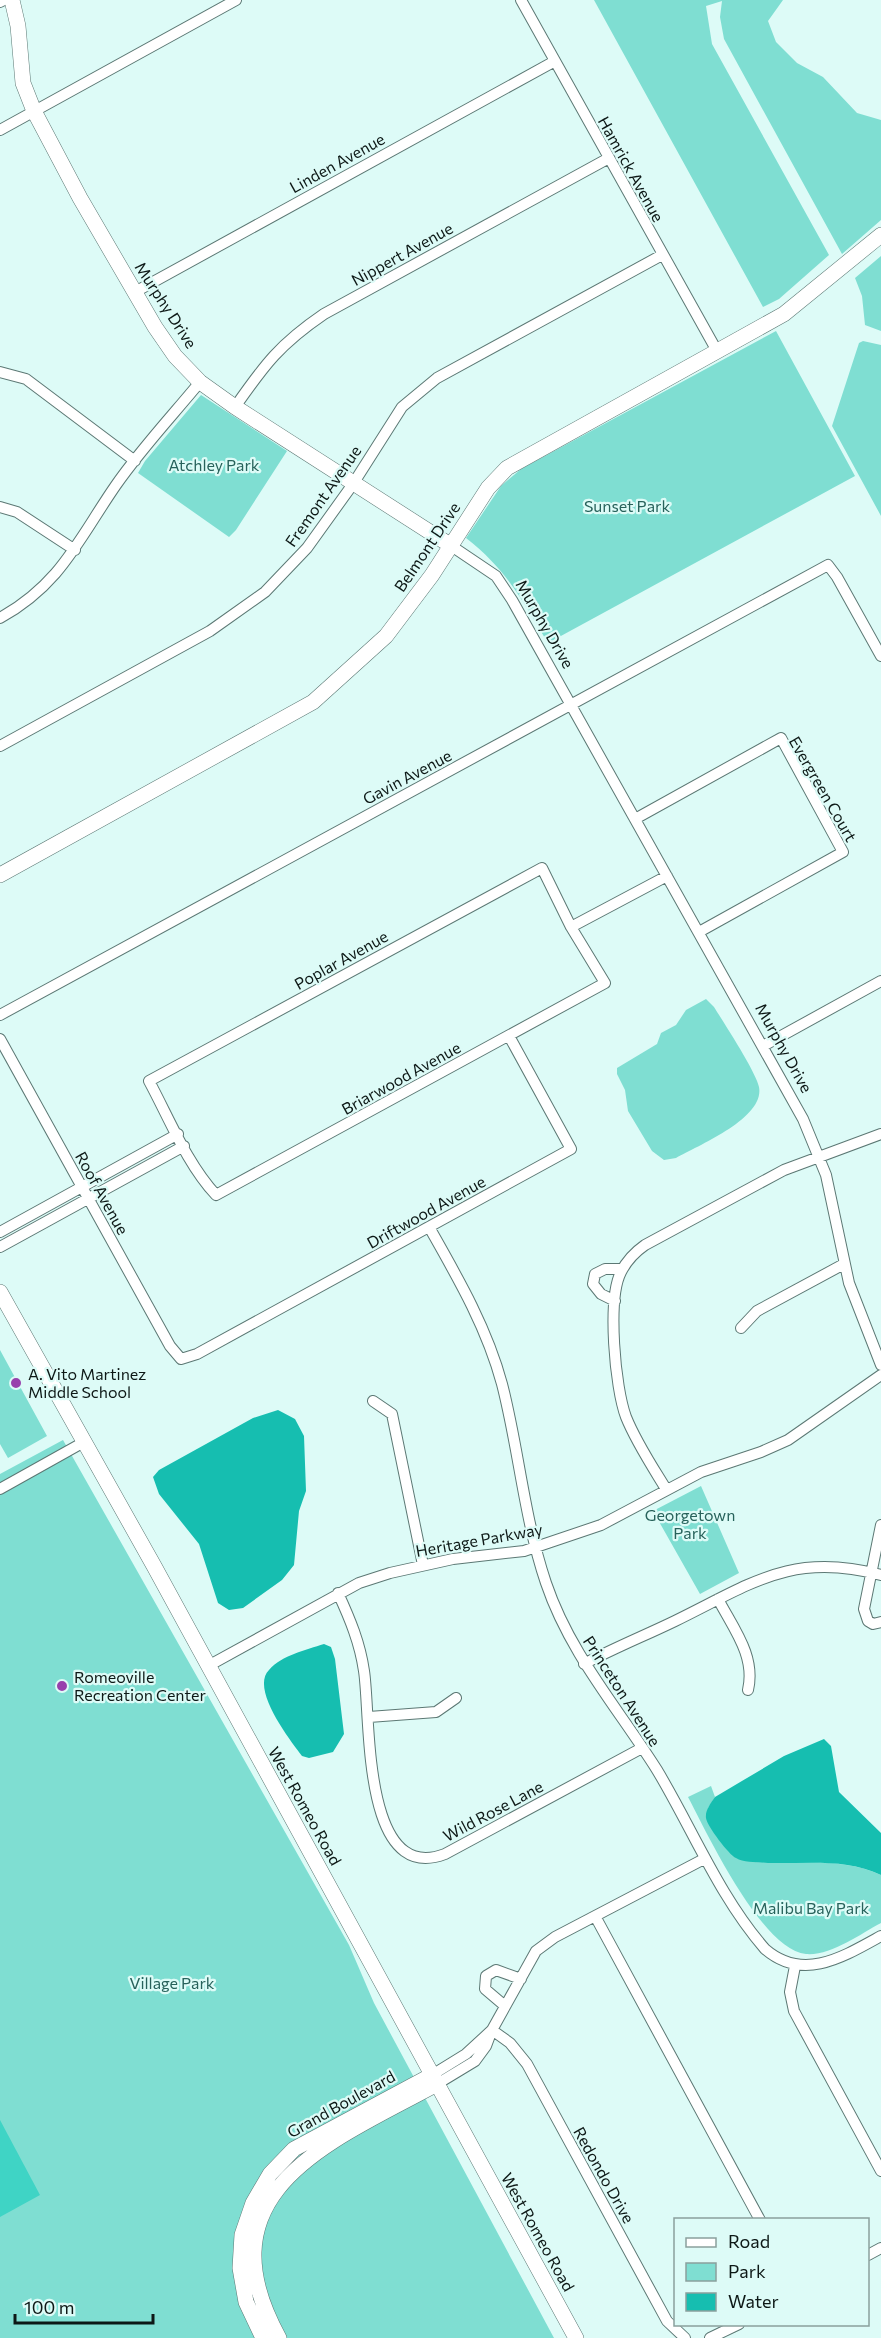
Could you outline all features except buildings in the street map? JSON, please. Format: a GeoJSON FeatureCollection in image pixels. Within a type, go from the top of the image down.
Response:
{"type":"FeatureCollection","features":[{"type":"Feature","properties":{"kind":"street"},"geometry":{"type":"LineString","coordinates":[[0,2],[4,0]]}},
{"type":"Feature","properties":{"kind":"street","name":"Murphy Drive"},"geometry":{"type":"LineString","coordinates":[[12,0],[18,26],[23,83],[34,111],[135,292],[175,356],[201,382],[235,407],[496,576],[512,600],[763,1046],[820,1157],[832,1198],[844,1264],[881,1365]]}},
{"type":"Feature","properties":{"kind":"street"},"geometry":{"type":"LineString","coordinates":[[0,129],[236,0]]}},
{"type":"Feature","properties":{"kind":"street","name":"Hamrick Avenue"},"geometry":{"type":"LineString","coordinates":[[521,0],[717,351]]}},
{"type":"Feature","properties":{"kind":"street","name":"Linden Avenue"},"geometry":{"type":"LineString","coordinates":[[135,292],[555,61]]}},
{"type":"Feature","properties":{"kind":"street","name":"Nippert Avenue"},"geometry":{"type":"LineString","coordinates":[[235,407],[269,358],[296,333],[324,314],[609,158]]}},
{"type":"Feature","properties":{"kind":"street","name":"Belmont Drive"},"geometry":{"type":"LineString","coordinates":[[0,875],[313,702],[386,636],[432,575],[493,481],[507,468],[800,303],[881,235]]}},
{"type":"Feature","properties":{"kind":"street","name":"Fremont Avenue"},"geometry":{"type":"LineString","coordinates":[[0,746],[210,631],[250,604],[280,578],[307,548],[353,484],[402,407],[437,378],[662,255]]}},
{"type":"Feature","properties":{"kind":"street"},"geometry":{"type":"LineString","coordinates":[[0,372],[26,379],[135,461]]}},
{"type":"Feature","properties":{"kind":"street"},"geometry":{"type":"LineString","coordinates":[[0,618],[46,587],[75,550],[135,461],[201,382]]}},
{"type":"Feature","properties":{"kind":"street"},"geometry":{"type":"LineString","coordinates":[[0,507],[17,512],[75,550]]}},
{"type":"Feature","properties":{"kind":"street","name":"Gavin Avenue"},"geometry":{"type":"LineString","coordinates":[[0,1015],[828,565],[881,656]]}},
{"type":"Feature","properties":{"kind":"street","name":"Evergreen Court"},"geometry":{"type":"LineString","coordinates":[[635,819],[781,738],[843,852],[699,932]]}},
{"type":"Feature","properties":{"kind":"street","name":"Poplar Avenue"},"geometry":{"type":"LineString","coordinates":[[178,1134],[149,1081],[542,868],[571,927]]}},
{"type":"Feature","properties":{"kind":"street"},"geometry":{"type":"LineString","coordinates":[[571,927],[667,876]]}},
{"type":"Feature","properties":{"kind":"street","name":"Briarwood Avenue"},"geometry":{"type":"LineString","coordinates":[[178,1134],[208,1186],[216,1195],[605,983],[571,927]]}},
{"type":"Feature","properties":{"kind":"street"},"geometry":{"type":"LineString","coordinates":[[763,1046],[881,981]]}},
{"type":"Feature","properties":{"kind":"street","name":"Driftwood Avenue"},"geometry":{"type":"LineString","coordinates":[[181,1359],[197,1354],[571,1149],[509,1036]]}},
{"type":"Feature","properties":{"kind":"street","name":"Roof Avenue"},"geometry":{"type":"LineString","coordinates":[[0,1039],[170,1346],[181,1359]]}},
{"type":"Feature","properties":{"kind":"street"},"geometry":{"type":"LineString","coordinates":[[0,1232],[178,1134]]}},
{"type":"Feature","properties":{"kind":"street"},"geometry":{"type":"LineString","coordinates":[[666,1489],[633,1432],[621,1401],[614,1349],[615,1301],[622,1269],[637,1251],[662,1235],[784,1170],[881,1134]]}},
{"type":"Feature","properties":{"kind":"street"},"geometry":{"type":"LineString","coordinates":[[0,1247],[184,1146]]}},
{"type":"Feature","properties":{"kind":"street","name":"Princeton Avenue"},"geometry":{"type":"LineString","coordinates":[[429,1227],[470,1301],[493,1355],[507,1404],[527,1517],[556,1609],[584,1664],[642,1748],[704,1859],[765,1949],[774,1957],[795,1966]]}},
{"type":"Feature","properties":{"kind":"street"},"geometry":{"type":"LineString","coordinates":[[741,1328],[757,1311],[844,1264]]}},
{"type":"Feature","properties":{"kind":"street"},"geometry":{"type":"LineString","coordinates":[[615,1301],[601,1294],[593,1284],[595,1274],[605,1269],[622,1269]]}},
{"type":"Feature","properties":{"kind":"street","name":"West Romeo Road"},"geometry":{"type":"LineString","coordinates":[[0,1292],[576,2338]]}},
{"type":"Feature","properties":{"kind":"street","name":"Heritage Parkway"},"geometry":{"type":"LineString","coordinates":[[208,1666],[338,1593],[390,1573],[423,1565],[535,1547],[601,1525],[701,1472],[761,1452],[788,1440],[881,1375]]}},
{"type":"Feature","properties":{"kind":"street"},"geometry":{"type":"LineString","coordinates":[[373,1401],[392,1414],[423,1565]]}},
{"type":"Feature","properties":{"kind":"street"},"geometry":{"type":"LineString","coordinates":[[0,1489],[84,1442]]}},
{"type":"Feature","properties":{"kind":"street"},"geometry":{"type":"LineString","coordinates":[[881,1525],[876,1574],[865,1615],[873,1624],[881,1622]]}},
{"type":"Feature","properties":{"kind":"street"},"geometry":{"type":"LineString","coordinates":[[584,1664],[761,1577],[816,1565],[843,1566],[876,1574]]}},
{"type":"Feature","properties":{"kind":"street","name":"Wild Rose Lane"},"geometry":{"type":"LineString","coordinates":[[338,1593],[357,1639],[369,1717],[372,1773],[385,1825],[406,1852],[425,1858],[445,1854],[642,1748]]}},
{"type":"Feature","properties":{"kind":"street"},"geometry":{"type":"LineString","coordinates":[[718,1599],[750,1659],[752,1674],[748,1690]]}},
{"type":"Feature","properties":{"kind":"street"},"geometry":{"type":"LineString","coordinates":[[369,1717],[436,1712],[456,1698]]}},
{"type":"Feature","properties":{"kind":"street"},"geometry":{"type":"LineString","coordinates":[[434,2080],[475,2061],[486,2046],[492,2030],[536,1951],[555,1937],[704,1859]]}},
{"type":"Feature","properties":{"kind":"street"},"geometry":{"type":"LineString","coordinates":[[595,1916],[759,2218]]}},
{"type":"Feature","properties":{"kind":"street"},"geometry":{"type":"LineString","coordinates":[[881,1936],[825,1963],[810,1967],[795,1966],[790,1992],[794,2011],[881,2171]]}},
{"type":"Feature","properties":{"kind":"street"},"geometry":{"type":"LineString","coordinates":[[505,2006],[485,1989],[486,1976],[496,1970],[520,1979]]}},
{"type":"Feature","properties":{"kind":"street","name":"Redondo Drive"},"geometry":{"type":"LineString","coordinates":[[492,2030],[510,2043],[527,2064],[667,2320],[685,2338]]}},
{"type":"Feature","properties":{"kind":"street","name":"Grand Boulevard"},"geometry":{"type":"LineString","coordinates":[[263,2338],[246,2302],[240,2268],[242,2235],[253,2203],[270,2174],[294,2149],[434,2080]]}},
{"type":"Feature","properties":{"kind":"street","name":"Grand Boulevard"},"geometry":{"type":"LineString","coordinates":[[279,2338],[259,2298],[254,2259],[257,2235],[274,2193],[306,2158],[434,2080]]}},
{"type":"Feature","properties":{"kind":"street"},"geometry":{"type":"LineString","coordinates":[[710,2338],[737,2326]]}},
{"type":"Feature","properties":{"kind":"green space"},"geometry":{"type":"Polygon","coordinates":[[[594,0],[783,0],[768,21],[776,42],[797,63],[823,77],[857,113],[881,120],[881,220],[842,254],[724,39],[720,17],[722,1],[706,6],[712,44],[829,255],[779,299],[763,307],[594,0]]]}},
{"type":"Feature","properties":{"kind":"green space"},"geometry":{"type":"Polygon","coordinates":[[[881,256],[881,331],[865,325],[862,296],[855,278],[881,256]]]}},
{"type":"Feature","properties":{"kind":"green space","name":"Sunset Park"},"geometry":{"type":"Polygon","coordinates":[[[776,331],[855,476],[548,643],[503,574],[466,538],[501,486],[521,469],[776,331]]]}},
{"type":"Feature","properties":{"kind":"green space"},"geometry":{"type":"Polygon","coordinates":[[[863,341],[881,345],[881,516],[832,426],[859,343],[863,341]]]}},
{"type":"Feature","properties":{"kind":"green space","name":"Atchley Park"},"geometry":{"type":"Polygon","coordinates":[[[201,395],[287,451],[236,530],[229,537],[138,473],[145,461],[201,395]]]}},
{"type":"Feature","properties":{"kind":"green space"},"geometry":{"type":"Polygon","coordinates":[[[706,999],[714,1007],[752,1070],[759,1087],[758,1098],[752,1109],[728,1129],[676,1158],[664,1160],[652,1151],[628,1111],[625,1090],[617,1074],[617,1068],[657,1044],[661,1033],[676,1025],[686,1010],[706,999]]]}},
{"type":"Feature","properties":{"kind":"green space"},"geometry":{"type":"Polygon","coordinates":[[[0,1350],[47,1436],[8,1458],[0,1444],[0,1350]]]}},
{"type":"Feature","properties":{"kind":"green space","name":"Village Park"},"geometry":{"type":"Polygon","coordinates":[[[63,1440],[349,1945],[374,2003],[554,2338],[0,2338],[0,1474],[63,1440]]]}},
{"type":"Feature","properties":{"kind":"green space","name":"Georgetown Park"},"geometry":{"type":"Polygon","coordinates":[[[701,1486],[739,1573],[700,1594],[653,1511],[701,1486]]]}},
{"type":"Feature","properties":{"kind":"green space","name":"Malibu Bay Park"},"geometry":{"type":"Polygon","coordinates":[[[711,1786],[715,1797],[708,1808],[755,1862],[820,1862],[866,1869],[881,1875],[881,1923],[825,1952],[806,1954],[789,1948],[755,1913],[738,1888],[688,1797],[711,1786]]]}},
{"type":"Feature","properties":{"kind":"shaded area"},"geometry":{"type":"Polygon","coordinates":[[[0,2120],[40,2195],[0,2217],[0,2120]]]}},
{"type":"Feature","properties":{"kind":"water"},"geometry":{"type":"Polygon","coordinates":[[[278,1410],[295,1419],[304,1436],[306,1491],[299,1511],[294,1565],[282,1580],[243,1608],[229,1610],[218,1603],[199,1544],[159,1494],[153,1477],[159,1470],[253,1418],[278,1410]]]}},
{"type":"Feature","properties":{"kind":"water"},"geometry":{"type":"Polygon","coordinates":[[[324,1644],[331,1647],[335,1659],[344,1734],[333,1752],[309,1758],[302,1756],[274,1714],[264,1689],[264,1678],[269,1670],[281,1660],[324,1644]]]}},
{"type":"Feature","properties":{"kind":"water"},"geometry":{"type":"Polygon","coordinates":[[[824,1739],[831,1746],[839,1792],[881,1833],[881,1875],[840,1864],[752,1862],[739,1860],[733,1856],[707,1822],[707,1809],[715,1797],[784,1756],[824,1739]]]}},
{"type":"Feature","properties":{"kind":"place","name":"A. Vito Martinez Middle School"},"geometry":{"type":"Point","coordinates":[16,1383]}},
{"type":"Feature","properties":{"kind":"place","name":"Romeoville Recreation Center"},"geometry":{"type":"Point","coordinates":[62,1686]}}]}
